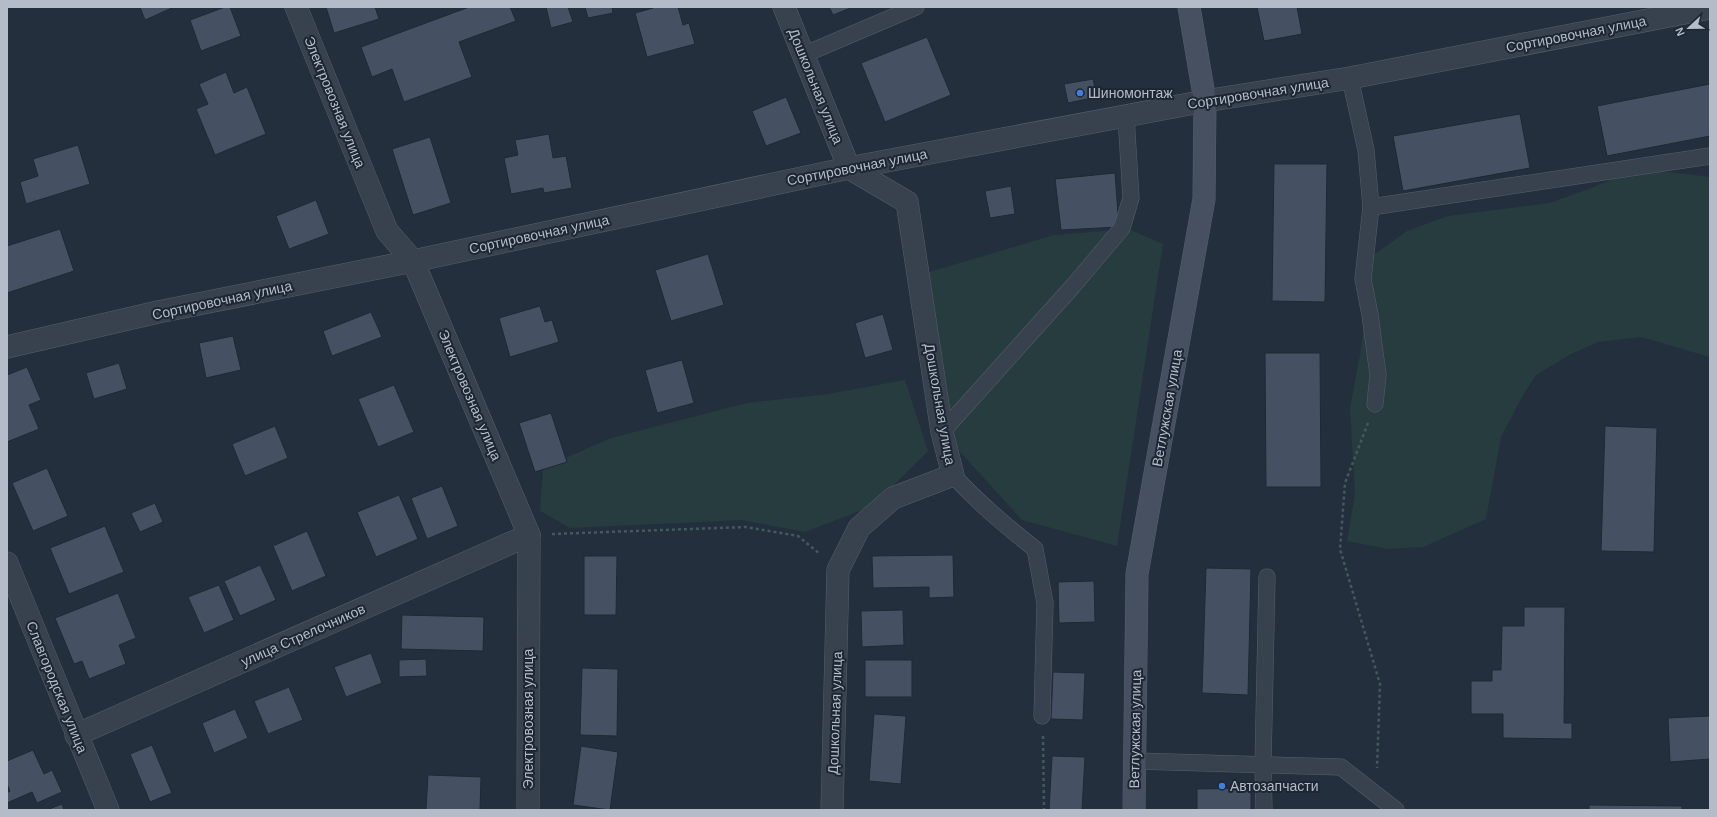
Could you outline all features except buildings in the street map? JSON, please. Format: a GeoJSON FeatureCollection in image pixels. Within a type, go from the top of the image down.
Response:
{"type":"FeatureCollection","features":[{"type":"Feature","properties":{"kind":"main road","name":"Ветлужская улица"},"geometry":{"type":"LineString","coordinates":[[1134,810],[1136,761],[1137,574],[1204,199],[1205,101],[1189,7]]}},
{"type":"Feature","properties":{"kind":"street","name":"Электровозная улица"},"geometry":{"type":"LineString","coordinates":[[296,7],[387,231],[413,261],[529,535],[528,810]]}},
{"type":"Feature","properties":{"kind":"street","name":"Дошкольная улица"},"geometry":{"type":"LineString","coordinates":[[784,7],[849,168],[907,202],[942,432],[953,475],[893,498],[859,528],[838,570],[832,810]]}},
{"type":"Feature","properties":{"kind":"street","name":"Сортировочная улица"},"geometry":{"type":"LineString","coordinates":[[7,347],[158,312],[413,261],[849,168],[1205,101],[1350,78],[1710,8]]}},
{"type":"Feature","properties":{"kind":"street","name":"улица Стрелочников"},"geometry":{"type":"LineString","coordinates":[[76,735],[529,535]]}},
{"type":"Feature","properties":{"kind":"street","name":"Славгородская улица"},"geometry":{"type":"LineString","coordinates":[[7,563],[76,735],[108,810]]}},
{"type":"Feature","properties":{"kind":"lane"},"geometry":{"type":"LineString","coordinates":[[803,55],[916,7]]}},
{"type":"Feature","properties":{"kind":"lane"},"geometry":{"type":"LineString","coordinates":[[1350,78],[1366,150],[1371,207],[1363,280],[1370,316],[1378,375],[1376,404]]}},
{"type":"Feature","properties":{"kind":"lane"},"geometry":{"type":"LineString","coordinates":[[942,432],[1073,286],[1122,228],[1131,198],[1126,116]]}},
{"type":"Feature","properties":{"kind":"lane"},"geometry":{"type":"LineString","coordinates":[[1371,207],[1710,156]]}},
{"type":"Feature","properties":{"kind":"lane"},"geometry":{"type":"LineString","coordinates":[[953,475],[972,497],[1035,549],[1045,602],[1042,716]]}},
{"type":"Feature","properties":{"kind":"lane"},"geometry":{"type":"LineString","coordinates":[[1264,810],[1263,765],[1267,577]]}},
{"type":"Feature","properties":{"kind":"lane"},"geometry":{"type":"LineString","coordinates":[[1136,761],[1341,767],[1396,810]]}},
{"type":"Feature","properties":{"kind":"path"},"geometry":{"type":"LineString","coordinates":[[1376,404],[1345,483],[1340,549],[1380,684],[1376,795]]}},
{"type":"Feature","properties":{"kind":"path"},"geometry":{"type":"LineString","coordinates":[[529,535],[746,527],[798,536],[838,570]]}},
{"type":"Feature","properties":{"kind":"path"},"geometry":{"type":"LineString","coordinates":[[1042,716],[1044,810]]}},
{"type":"Feature","properties":{"kind":"green space"},"geometry":{"type":"Polygon","coordinates":[[[1636,168],[1710,177],[1710,357],[1641,337],[1598,342],[1571,354],[1536,375],[1522,397],[1501,437],[1486,519],[1423,547],[1388,549],[1347,541],[1355,494],[1350,408],[1360,355],[1374,255],[1407,231],[1448,216],[1549,203],[1592,188],[1636,168]]]}},
{"type":"Feature","properties":{"kind":"green space"},"geometry":{"type":"Polygon","coordinates":[[[1128,229],[1163,244],[1117,546],[1022,520],[951,442],[916,276],[1054,235],[1128,229]]]}},
{"type":"Feature","properties":{"kind":"green space"},"geometry":{"type":"Polygon","coordinates":[[[905,380],[928,451],[873,506],[805,532],[742,520],[570,528],[540,511],[543,468],[611,438],[747,403],[828,394],[905,380]]]}},
{"type":"Feature","properties":{"kind":"place","name":"Шиномонтаж"},"geometry":{"type":"Point","coordinates":[1080,93]}},
{"type":"Feature","properties":{"kind":"place","name":"Автозапчасти"},"geometry":{"type":"Point","coordinates":[1222,786]}}]}
